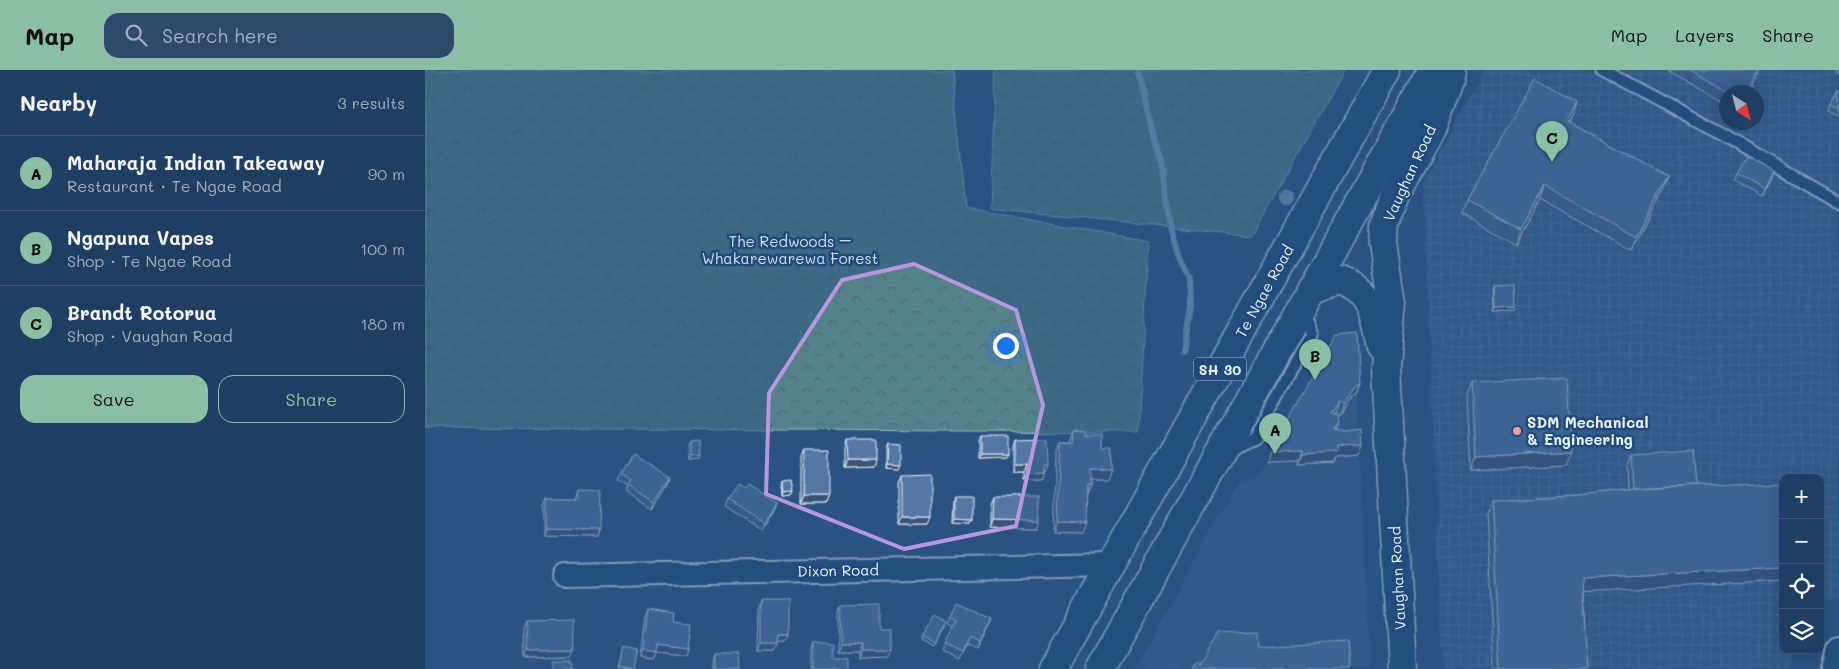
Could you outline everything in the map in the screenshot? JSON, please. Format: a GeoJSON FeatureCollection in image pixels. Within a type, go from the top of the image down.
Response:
{"type":"FeatureCollection","features":[{"type":"Feature","properties":{"kind":"main road","name":"Te Ngae Road"},"geometry":{"type":"LineString","coordinates":[[1053,669],[1387,70]]}},
{"type":"Feature","properties":{"kind":"main road","name":"SH 30"},"geometry":{"type":"LineString","coordinates":[[1100,669],[1433,70]]}},
{"type":"Feature","properties":{"kind":"main road","name":"Vaughan Road"},"geometry":{"type":"LineString","coordinates":[[1402,669],[1386,367],[1392,302],[1383,244],[1384,225],[1395,196],[1431,129],[1451,70]]}},
{"type":"Feature","properties":{"kind":"main road","name":"Vaughan Road"},"geometry":{"type":"LineString","coordinates":[[1305,298],[1341,281],[1359,290],[1371,308],[1386,367]]}},
{"type":"Feature","properties":{"kind":"street","name":"Dixon Road"},"geometry":{"type":"LineString","coordinates":[[565,576],[1110,565]]}},
{"type":"Feature","properties":{"kind":"street"},"geometry":{"type":"LineString","coordinates":[[1834,669],[1839,647]]}},
{"type":"Feature","properties":{"kind":"lane"},"geometry":{"type":"LineString","coordinates":[[1602,70],[1725,136],[1839,202]]}},
{"type":"Feature","properties":{"kind":"highlighted area"},"geometry":{"type":"Polygon","coordinates":[[[914,264],[1016,310],[1043,405],[1016,526],[904,549],[766,494],[769,393],[842,280],[914,264]]]}},
{"type":"Feature","properties":{"kind":"shaded area"},"geometry":{"type":"Polygon","coordinates":[[[1484,70],[1839,70],[1839,600],[1824,601],[1824,474],[1779,474],[1779,654],[1793,654],[1794,669],[1443,669],[1423,182],[1484,70]]]}},
{"type":"Feature","properties":{"kind":"shaded area"},"geometry":{"type":"Polygon","coordinates":[[[1354,344],[1370,669],[1134,669],[1240,479],[1256,476],[1267,462],[1333,345],[1354,344]]]}},
{"type":"Feature","properties":{"kind":"green space","name":"The Redwoods – Whakarewarewa Forest"},"geometry":{"type":"Polygon","coordinates":[[[425,70],[952,70],[966,208],[1148,241],[1138,432],[425,428],[425,70]]]}},
{"type":"Feature","properties":{"kind":"green space"},"geometry":{"type":"Polygon","coordinates":[[[996,70],[1344,70],[1251,235],[990,208],[996,70]]]}},
{"type":"Feature","properties":{"kind":"building"},"geometry":{"type":"Polygon","coordinates":[[[1690,70],[1759,70],[1750,85],[1719,86],[1690,70]]]}},
{"type":"Feature","properties":{"kind":"building"},"geometry":{"type":"Polygon","coordinates":[[[1535,78],[1577,102],[1567,121],[1669,177],[1636,237],[1545,186],[1521,229],[1467,200],[1535,78]]]}},
{"type":"Feature","properties":{"kind":"building"},"geometry":{"type":"Polygon","coordinates":[[[1839,90],[1839,108],[1831,104],[1839,90]]]}},
{"type":"Feature","properties":{"kind":"building"},"geometry":{"type":"Polygon","coordinates":[[[1746,156],[1774,171],[1765,189],[1736,173],[1746,156]]]}},
{"type":"Feature","properties":{"kind":"building"},"geometry":{"type":"Polygon","coordinates":[[[1515,285],[1516,307],[1496,308],[1495,286],[1515,285]]]}},
{"type":"Feature","properties":{"kind":"building"},"geometry":{"type":"Polygon","coordinates":[[[1357,333],[1360,383],[1354,387],[1343,403],[1338,401],[1330,412],[1338,415],[1335,418],[1338,420],[1332,430],[1344,432],[1362,430],[1363,446],[1336,447],[1337,453],[1303,455],[1303,451],[1270,452],[1337,335],[1357,333]]]}},
{"type":"Feature","properties":{"kind":"building","name":"SDM Mechanical & Engineering"},"geometry":{"type":"Polygon","coordinates":[[[1567,378],[1571,451],[1476,457],[1472,383],[1567,378]]]}},
{"type":"Feature","properties":{"kind":"building"},"geometry":{"type":"Polygon","coordinates":[[[1074,429],[1086,430],[1086,434],[1102,434],[1102,448],[1112,448],[1111,469],[1090,468],[1090,485],[1086,485],[1085,522],[1057,521],[1060,441],[1073,442],[1074,429]]]}},
{"type":"Feature","properties":{"kind":"building"},"geometry":{"type":"Polygon","coordinates":[[[980,436],[1008,436],[1008,454],[980,454],[980,436]]]}},
{"type":"Feature","properties":{"kind":"building"},"geometry":{"type":"Polygon","coordinates":[[[1047,438],[1048,464],[1044,464],[1044,473],[1027,474],[1027,464],[1015,464],[1015,439],[1047,438]]]}},
{"type":"Feature","properties":{"kind":"building"},"geometry":{"type":"Polygon","coordinates":[[[847,440],[876,440],[876,460],[848,460],[847,440]]]}},
{"type":"Feature","properties":{"kind":"building"},"geometry":{"type":"Polygon","coordinates":[[[698,441],[699,456],[690,457],[689,442],[698,441]]]}},
{"type":"Feature","properties":{"kind":"building"},"geometry":{"type":"Polygon","coordinates":[[[888,444],[901,445],[901,465],[887,464],[888,444]]]}},
{"type":"Feature","properties":{"kind":"building"},"geometry":{"type":"Polygon","coordinates":[[[804,450],[829,450],[829,496],[804,496],[804,450]]]}},
{"type":"Feature","properties":{"kind":"building"},"geometry":{"type":"Polygon","coordinates":[[[1693,451],[1696,486],[1633,489],[1631,455],[1693,451]]]}},
{"type":"Feature","properties":{"kind":"building"},"geometry":{"type":"Polygon","coordinates":[[[633,454],[670,477],[654,502],[628,485],[631,481],[621,474],[633,454]]]}},
{"type":"Feature","properties":{"kind":"building"},"geometry":{"type":"Polygon","coordinates":[[[930,474],[930,517],[902,517],[902,475],[930,474]]]}},
{"type":"Feature","properties":{"kind":"building"},"geometry":{"type":"Polygon","coordinates":[[[791,480],[793,491],[783,492],[782,481],[791,480]]]}},
{"type":"Feature","properties":{"kind":"building"},"geometry":{"type":"Polygon","coordinates":[[[1779,483],[1779,568],[1582,578],[1587,669],[1501,669],[1491,500],[1578,495],[1634,489],[1779,483]]]}},
{"type":"Feature","properties":{"kind":"building"},"geometry":{"type":"Polygon","coordinates":[[[737,484],[744,488],[747,484],[777,503],[764,524],[727,499],[737,484]]]}},
{"type":"Feature","properties":{"kind":"building"},"geometry":{"type":"Polygon","coordinates":[[[579,489],[600,490],[599,530],[546,529],[547,498],[579,498],[579,489]]]}},
{"type":"Feature","properties":{"kind":"building"},"geometry":{"type":"Polygon","coordinates":[[[954,496],[972,496],[972,520],[954,519],[954,496]]]}},
{"type":"Feature","properties":{"kind":"building"},"geometry":{"type":"Polygon","coordinates":[[[993,497],[1039,497],[1039,520],[992,519],[993,497]]]}},
{"type":"Feature","properties":{"kind":"building"},"geometry":{"type":"Polygon","coordinates":[[[761,601],[788,601],[788,634],[778,634],[778,643],[761,643],[761,601]]]}},
{"type":"Feature","properties":{"kind":"building"},"geometry":{"type":"Polygon","coordinates":[[[956,602],[992,619],[980,643],[970,638],[963,653],[944,644],[956,619],[950,616],[956,602]]]}},
{"type":"Feature","properties":{"kind":"building"},"geometry":{"type":"Polygon","coordinates":[[[879,604],[879,628],[890,628],[890,649],[861,649],[861,642],[841,642],[840,605],[879,604]]]}},
{"type":"Feature","properties":{"kind":"building"},"geometry":{"type":"Polygon","coordinates":[[[648,609],[674,613],[673,622],[691,624],[688,649],[658,645],[657,653],[643,651],[648,609]]]}},
{"type":"Feature","properties":{"kind":"building"},"geometry":{"type":"Polygon","coordinates":[[[935,614],[946,621],[934,644],[922,637],[935,614]]]}},
{"type":"Feature","properties":{"kind":"building"},"geometry":{"type":"Polygon","coordinates":[[[574,620],[575,649],[528,650],[527,621],[574,620]]]}},
{"type":"Feature","properties":{"kind":"building"},"geometry":{"type":"Polygon","coordinates":[[[1257,632],[1258,646],[1348,641],[1350,669],[1191,669],[1195,663],[1199,665],[1217,634],[1257,632]]]}},
{"type":"Feature","properties":{"kind":"building"},"geometry":{"type":"Polygon","coordinates":[[[813,642],[833,642],[833,657],[847,657],[847,669],[813,669],[813,642]]]}},
{"type":"Feature","properties":{"kind":"building"},"geometry":{"type":"Polygon","coordinates":[[[624,648],[637,651],[633,669],[620,666],[624,648]]]}},
{"type":"Feature","properties":{"kind":"building"},"geometry":{"type":"Polygon","coordinates":[[[714,654],[739,654],[740,669],[714,669],[714,654]]]}},
{"type":"Feature","properties":{"kind":"building"},"geometry":{"type":"Polygon","coordinates":[[[553,660],[572,660],[573,669],[553,669],[553,660]]]}},
{"type":"Feature","properties":{"kind":"waterway"},"geometry":{"type":"LineString","coordinates":[[1137,70],[1151,130],[1162,161],[1171,230],[1189,279],[1190,307],[1182,350]]}},
{"type":"Feature","properties":{"kind":"place","name":"Brandt Rotorua"},"geometry":{"type":"Point","coordinates":[1552,162]}},
{"type":"Feature","properties":{"kind":"place","name":"Ngapuna Vapes"},"geometry":{"type":"Point","coordinates":[1315,380]}},
{"type":"Feature","properties":{"kind":"place","name":"SDM Mechanical & Engineering"},"geometry":{"type":"Point","coordinates":[1517,431]}},
{"type":"Feature","properties":{"kind":"place","name":"Maharaja Indian Takeaway"},"geometry":{"type":"Point","coordinates":[1275,454]}}]}
